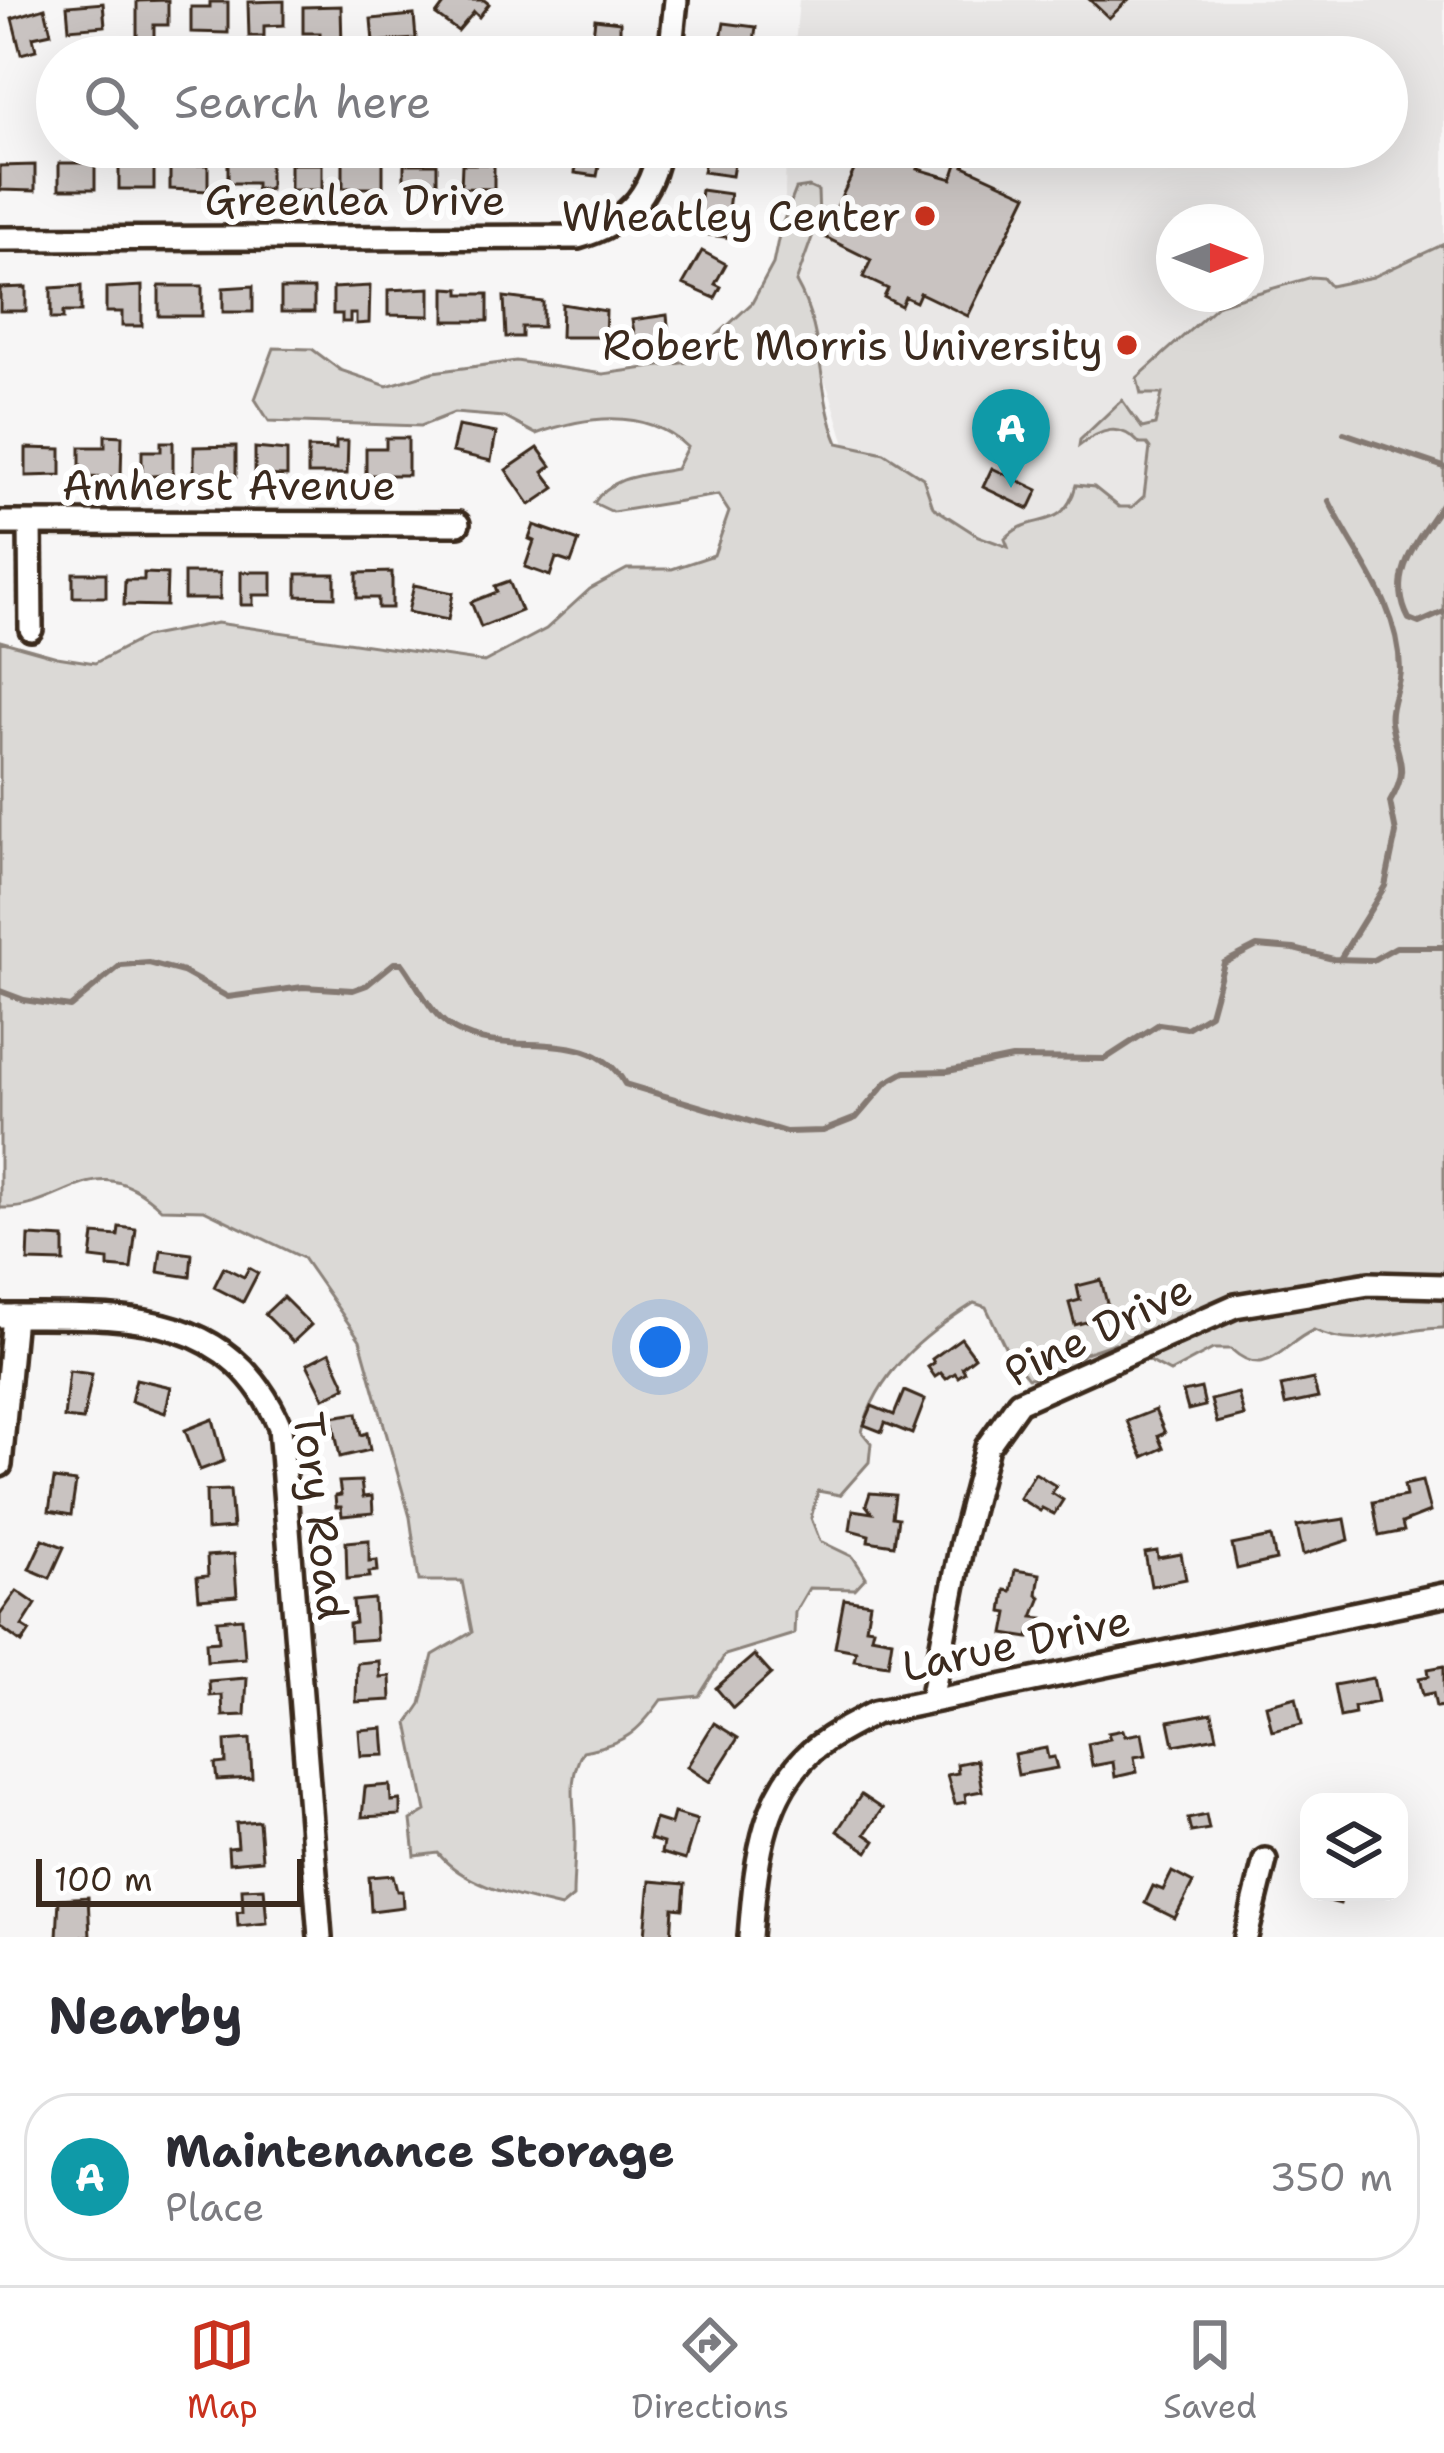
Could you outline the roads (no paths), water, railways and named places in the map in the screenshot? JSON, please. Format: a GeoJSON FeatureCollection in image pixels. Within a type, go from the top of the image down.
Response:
{"type":"FeatureCollection","features":[{"type":"Feature","properties":{"kind":"street"},"geometry":{"type":"LineString","coordinates":[[672,36],[676,0]]}},
{"type":"Feature","properties":{"kind":"street","name":"Greenlea Drive"},"geometry":{"type":"LineString","coordinates":[[0,239],[578,238],[609,226],[635,206],[654,168]]}},
{"type":"Feature","properties":{"kind":"street","name":"Amherst Avenue"},"geometry":{"type":"LineString","coordinates":[[0,523],[458,524]]}},
{"type":"Feature","properties":{"kind":"street"},"geometry":{"type":"LineString","coordinates":[[30,524],[31,629]]}},
{"type":"Feature","properties":{"kind":"street","name":"Pine Drive"},"geometry":{"type":"LineString","coordinates":[[931,1700],[962,1543],[987,1447],[1019,1402],[1235,1306],[1369,1284],[1444,1286]]}},
{"type":"Feature","properties":{"kind":"street"},"geometry":{"type":"LineString","coordinates":[[0,1465],[7,1316]]}},
{"type":"Feature","properties":{"kind":"street","name":"Tory Road"},"geometry":{"type":"LineString","coordinates":[[7,1316],[157,1324],[195,1335],[224,1350],[267,1398],[280,1427],[320,1937]]}},
{"type":"Feature","properties":{"kind":"street","name":"Larue Drive"},"geometry":{"type":"LineString","coordinates":[[750,1937],[755,1863],[773,1804],[821,1742],[874,1713],[1444,1595]]}},
{"type":"Feature","properties":{"kind":"street"},"geometry":{"type":"LineString","coordinates":[[1246,1937],[1265,1860]]}},
{"type":"Feature","properties":{"kind":"waterway"},"geometry":{"type":"LineString","coordinates":[[1344,433],[1444,467]]}},
{"type":"Feature","properties":{"kind":"waterway"},"geometry":{"type":"LineString","coordinates":[[1329,501],[1384,602],[1398,645],[1400,669],[1391,717],[1401,762],[1400,780],[1390,802],[1396,833],[1385,886],[1340,959]]}},
{"type":"Feature","properties":{"kind":"waterway"},"geometry":{"type":"LineString","coordinates":[[1444,501],[1408,557],[1401,587],[1409,619],[1419,623],[1444,612]]}},
{"type":"Feature","properties":{"kind":"waterway"},"geometry":{"type":"LineString","coordinates":[[0,991],[70,1007],[121,965],[149,963],[183,972],[228,997],[303,987],[353,990],[394,963],[402,963],[438,1016],[476,1038],[570,1047],[610,1065],[625,1084],[786,1132],[823,1131],[856,1118],[887,1082],[905,1072],[948,1071],[1012,1058],[1105,1059],[1159,1024],[1187,1028],[1210,1014],[1224,963],[1257,946],[1333,959],[1373,960],[1396,947],[1444,947]]}},
{"type":"Feature","properties":{"kind":"place","name":"Wheatley Center"},"geometry":{"type":"Point","coordinates":[925,216]}},
{"type":"Feature","properties":{"kind":"place","name":"Robert Morris University"},"geometry":{"type":"Point","coordinates":[1127,345]}},
{"type":"Feature","properties":{"kind":"place","name":"Maintenance Storage"},"geometry":{"type":"Point","coordinates":[1011,488]}}]}
